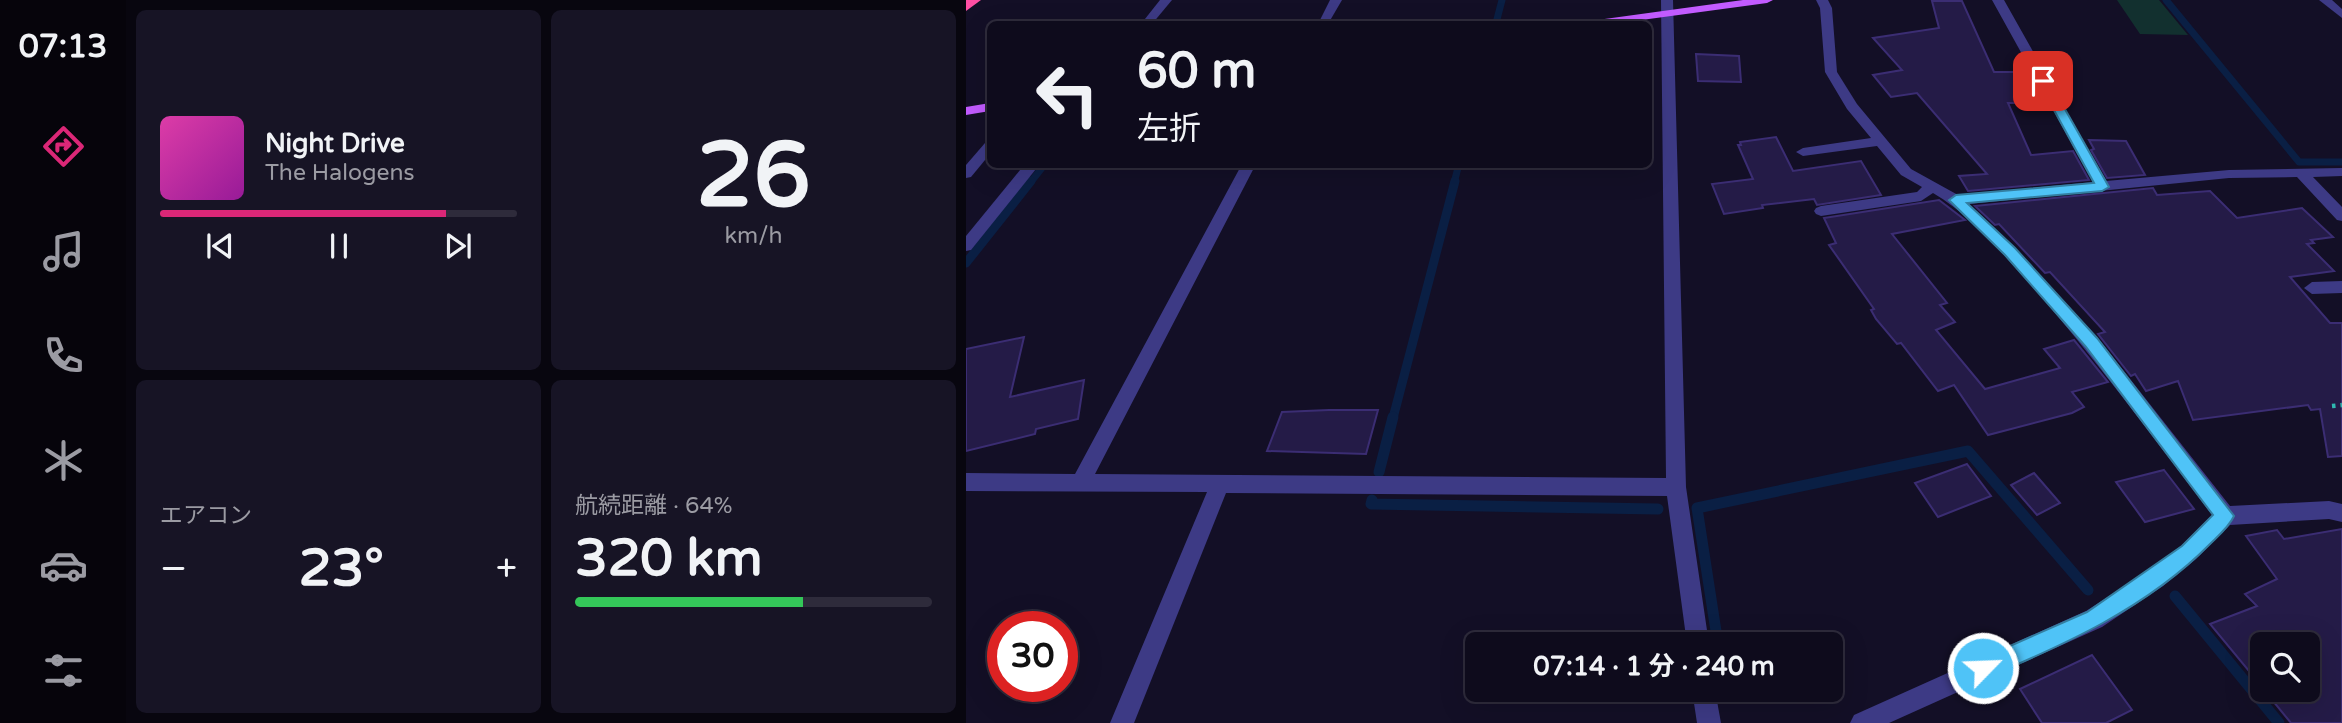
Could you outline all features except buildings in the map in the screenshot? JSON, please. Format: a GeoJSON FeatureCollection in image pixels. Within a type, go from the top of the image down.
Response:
{"type":"FeatureCollection","features":[{"type":"Feature","properties":{"kind":"highway"},"geometry":{"type":"LineString","coordinates":[[966,7],[974,0]]}},
{"type":"Feature","properties":{"kind":"main road"},"geometry":{"type":"LineString","coordinates":[[1604,21],[1667,7],[1767,0]]}},
{"type":"Feature","properties":{"kind":"main road"},"geometry":{"type":"LineString","coordinates":[[966,111],[987,108]]}},
{"type":"Feature","properties":{"kind":"street"},"geometry":{"type":"LineString","coordinates":[[1148,21],[1166,0]]}},
{"type":"Feature","properties":{"kind":"street"},"geometry":{"type":"LineString","coordinates":[[1325,21],[1336,0]]}},
{"type":"Feature","properties":{"kind":"street"},"geometry":{"type":"LineString","coordinates":[[1822,0],[1826,8],[1831,72],[1852,106],[1906,172],[1930,188],[1956,200],[2010,252],[2091,342],[2225,516]]}},
{"type":"Feature","properties":{"kind":"street"},"geometry":{"type":"LineString","coordinates":[[1998,0],[2102,187]]}},
{"type":"Feature","properties":{"kind":"street"},"geometry":{"type":"LineString","coordinates":[[2325,0],[2342,15]]}},
{"type":"Feature","properties":{"kind":"street"},"geometry":{"type":"LineString","coordinates":[[1667,7],[1676,487],[1696,632]]}},
{"type":"Feature","properties":{"kind":"street"},"geometry":{"type":"LineString","coordinates":[[1803,152],[1881,141]]}},
{"type":"Feature","properties":{"kind":"street"},"geometry":{"type":"LineString","coordinates":[[966,174],[987,150]]}},
{"type":"Feature","properties":{"kind":"street"},"geometry":{"type":"LineString","coordinates":[[966,246],[1029,168]]}},
{"type":"Feature","properties":{"kind":"street"},"geometry":{"type":"LineString","coordinates":[[1080,483],[1247,168]]}},
{"type":"Feature","properties":{"kind":"street"},"geometry":{"type":"LineString","coordinates":[[1956,200],[2228,174],[2342,172]]}},
{"type":"Feature","properties":{"kind":"street"},"geometry":{"type":"LineString","coordinates":[[2300,173],[2342,216]]}},
{"type":"Feature","properties":{"kind":"street"},"geometry":{"type":"LineString","coordinates":[[1821,211],[1922,197],[1930,188]]}},
{"type":"Feature","properties":{"kind":"street"},"geometry":{"type":"LineString","coordinates":[[2312,288],[2342,287]]}},
{"type":"Feature","properties":{"kind":"street"},"geometry":{"type":"LineString","coordinates":[[966,482],[1676,487]]}},
{"type":"Feature","properties":{"kind":"street"},"geometry":{"type":"LineString","coordinates":[[1122,723],[1220,484]]}},
{"type":"Feature","properties":{"kind":"street"},"geometry":{"type":"LineString","coordinates":[[1862,723],[2094,619],[2155,579],[2189,552],[2225,516],[2329,510],[2342,513]]}},
{"type":"Feature","properties":{"kind":"street"},"geometry":{"type":"LineString","coordinates":[[1706,702],[1709,723]]}},
{"type":"Feature","properties":{"kind":"path"},"geometry":{"type":"LineString","coordinates":[[2332,406],[2342,405]]}},
{"type":"Feature","properties":{"kind":"green space"},"geometry":{"type":"Polygon","coordinates":[[[2117,0],[2159,0],[2188,35],[2140,34],[2117,0]]]}},
{"type":"Feature","properties":{"kind":"waterway"},"geometry":{"type":"LineString","coordinates":[[1497,21],[1502,0]]}},
{"type":"Feature","properties":{"kind":"waterway"},"geometry":{"type":"LineString","coordinates":[[2166,0],[2299,162],[2342,162]]}},
{"type":"Feature","properties":{"kind":"waterway"},"geometry":{"type":"LineString","coordinates":[[1030,183],[1042,168]]}},
{"type":"Feature","properties":{"kind":"waterway"},"geometry":{"type":"LineString","coordinates":[[1454,183],[1458,168]]}},
{"type":"Feature","properties":{"kind":"waterway"},"geometry":{"type":"LineString","coordinates":[[966,263],[1031,181]]}},
{"type":"Feature","properties":{"kind":"waterway"},"geometry":{"type":"LineString","coordinates":[[1393,418],[1455,181]]}},
{"type":"Feature","properties":{"kind":"waterway"},"geometry":{"type":"LineString","coordinates":[[1379,472],[1393,417]]}},
{"type":"Feature","properties":{"kind":"waterway"},"geometry":{"type":"LineString","coordinates":[[1716,632],[1697,508],[1968,451],[2088,590]]}},
{"type":"Feature","properties":{"kind":"waterway"},"geometry":{"type":"LineString","coordinates":[[1372,500],[1371,504],[1658,509]]}},
{"type":"Feature","properties":{"kind":"waterway"},"geometry":{"type":"LineString","coordinates":[[2175,596],[2279,723]]}},
{"type":"Feature","properties":{"kind":"route"},"geometry":{"type":"LineString","coordinates":[[1983,668],[2094,619],[2155,579],[2189,552],[2225,516],[2091,342],[2010,252],[1956,200],[2102,187],[2043,81]]}}]}
